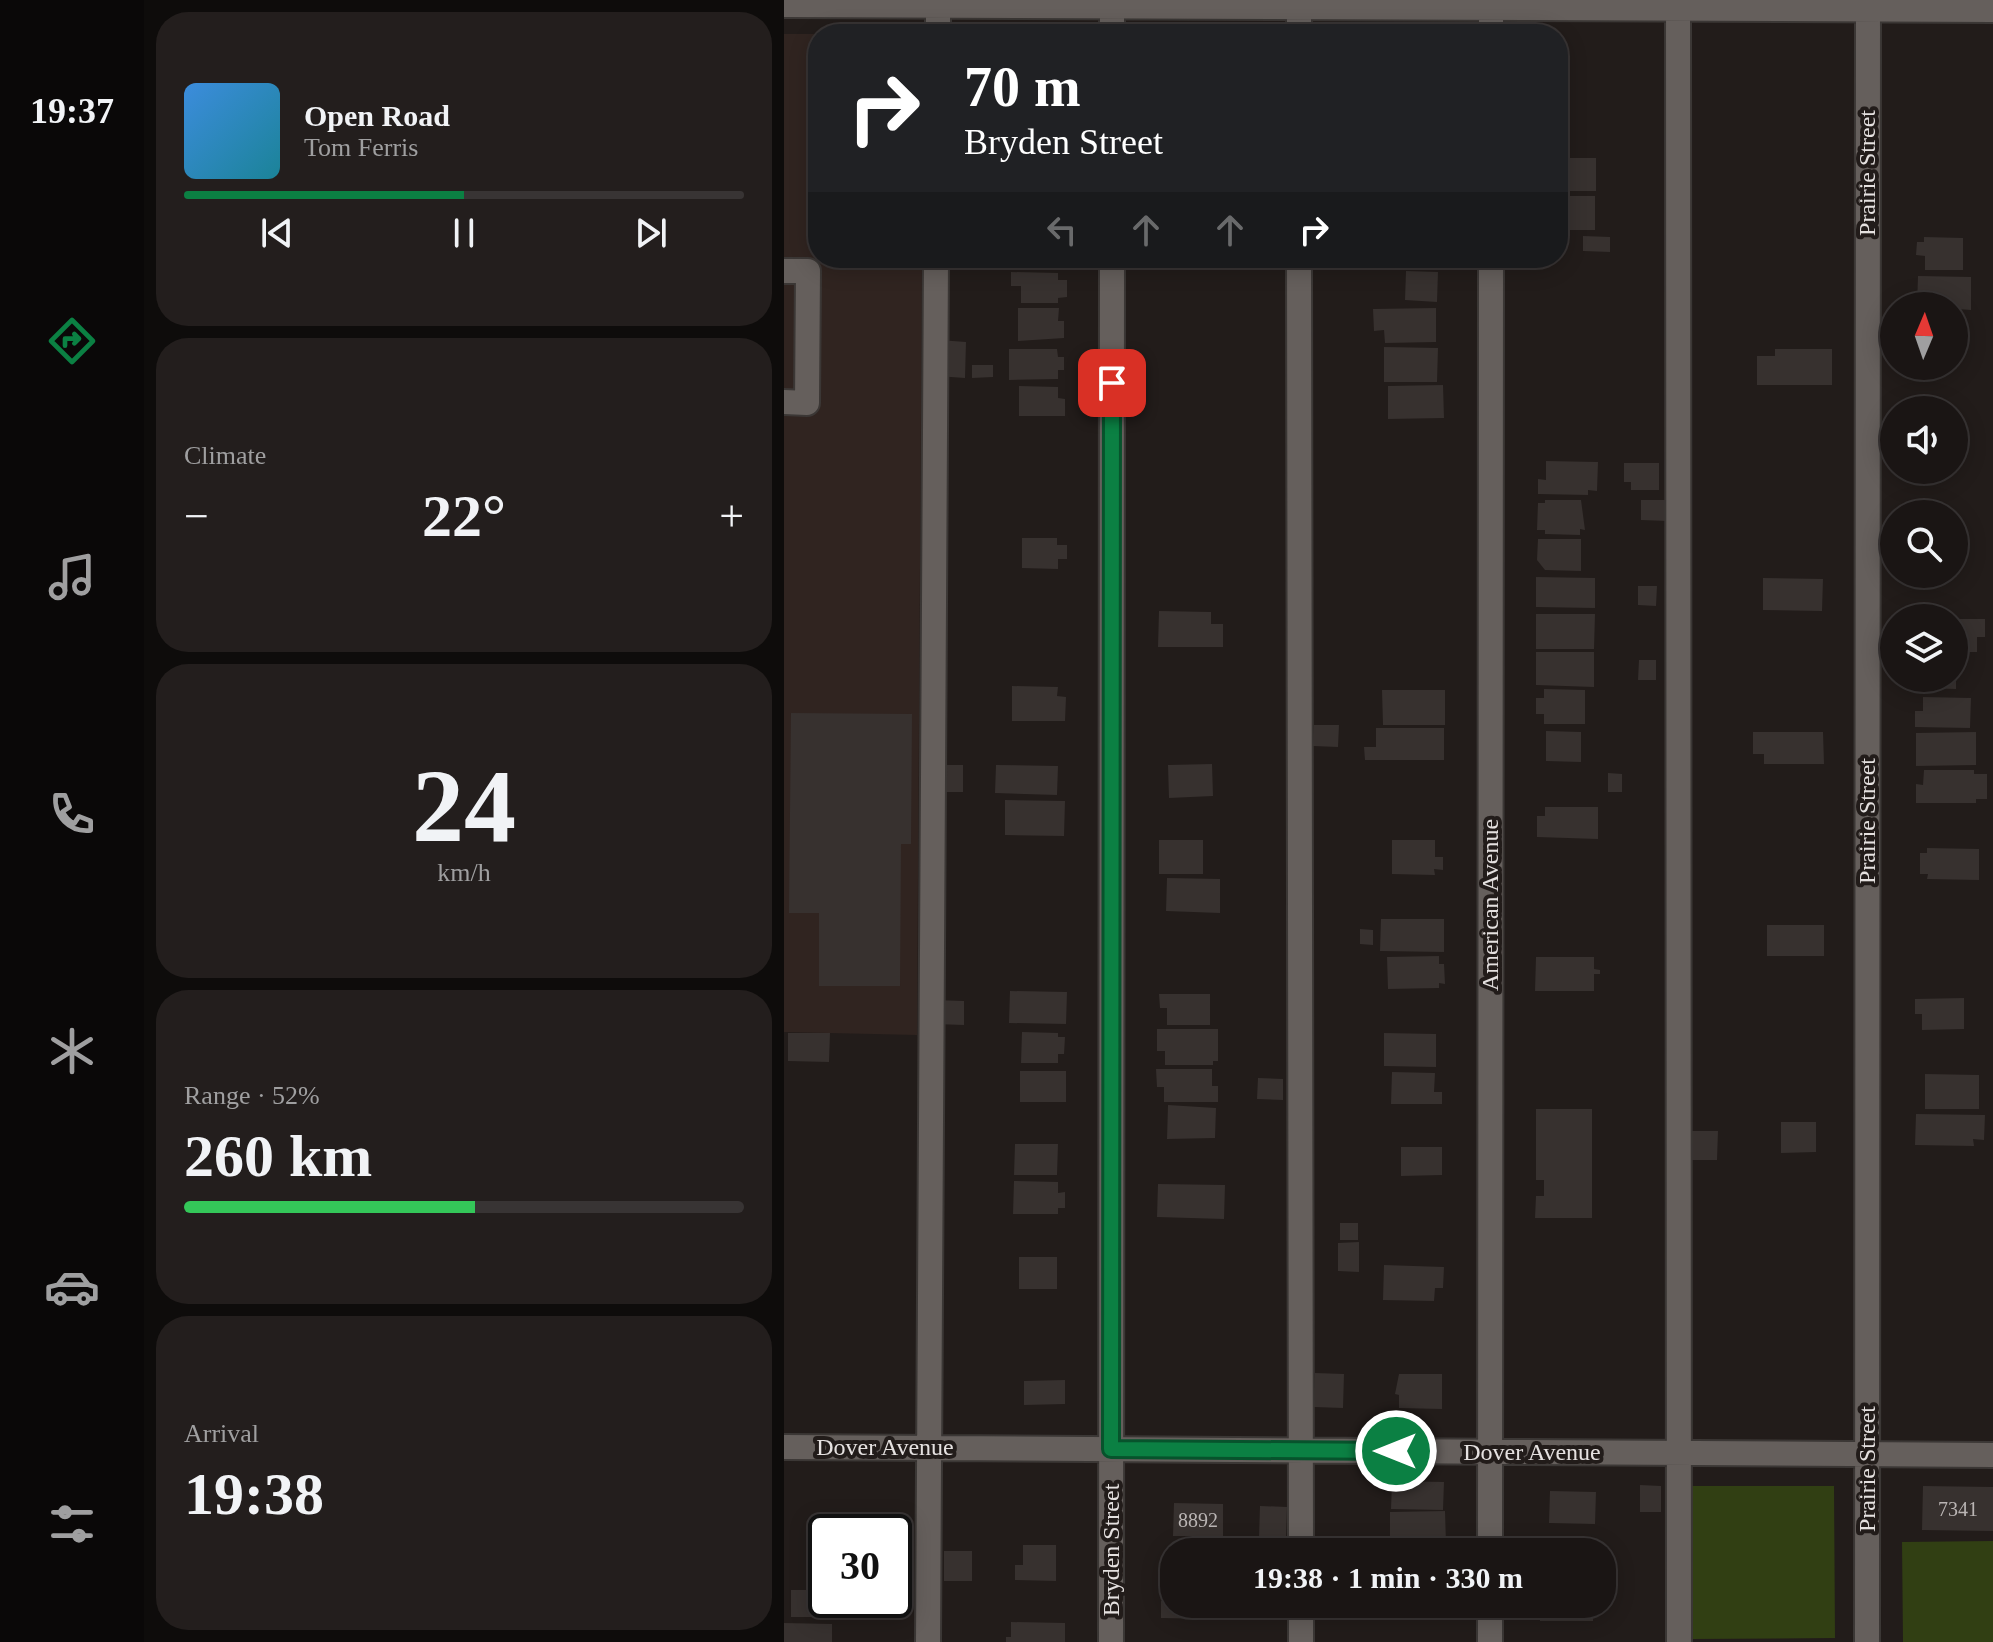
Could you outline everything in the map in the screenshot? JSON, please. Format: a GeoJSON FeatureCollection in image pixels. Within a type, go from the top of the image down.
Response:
{"type":"FeatureCollection","features":[{"type":"Feature","properties":{"kind":"street"},"geometry":{"type":"LineString","coordinates":[[938,3],[938,24]]}},
{"type":"Feature","properties":{"kind":"street"},"geometry":{"type":"LineString","coordinates":[[1112,3],[1112,24]]}},
{"type":"Feature","properties":{"kind":"street"},"geometry":{"type":"LineString","coordinates":[[784,5],[1868,5],[1993,10]]}},
{"type":"Feature","properties":{"kind":"street"},"geometry":{"type":"LineString","coordinates":[[1678,5],[1679,1642]]}},
{"type":"Feature","properties":{"kind":"street","name":"Prairie Street"},"geometry":{"type":"LineString","coordinates":[[1867,1642],[1868,5]]}},
{"type":"Feature","properties":{"kind":"street"},"geometry":{"type":"LineString","coordinates":[[928,1642],[936,268]]}},
{"type":"Feature","properties":{"kind":"street","name":"Bryden Street"},"geometry":{"type":"LineString","coordinates":[[1111,1642],[1112,268]]}},
{"type":"Feature","properties":{"kind":"street"},"geometry":{"type":"LineString","coordinates":[[1299,268],[1301,1538]]}},
{"type":"Feature","properties":{"kind":"street","name":"American Avenue"},"geometry":{"type":"LineString","coordinates":[[1490,1538],[1491,268]]}},
{"type":"Feature","properties":{"kind":"street"},"geometry":{"type":"LineString","coordinates":[[784,271],[808,271],[808,315],[807,403],[784,402]]}},
{"type":"Feature","properties":{"kind":"street","name":"Dover Avenue"},"geometry":{"type":"LineString","coordinates":[[784,1447],[1993,1455]]}},
{"type":"Feature","properties":{"kind":"street"},"geometry":{"type":"LineString","coordinates":[[1301,1618],[1301,1642]]}},
{"type":"Feature","properties":{"kind":"street"},"geometry":{"type":"LineString","coordinates":[[1490,1618],[1490,1642]]}},
{"type":"Feature","properties":{"kind":"shaded area"},"geometry":{"type":"Polygon","coordinates":[[[784,34],[808,34],[808,268],[922,268],[917,1035],[784,1032],[784,34]]]}},
{"type":"Feature","properties":{"kind":"green space"},"geometry":{"type":"Polygon","coordinates":[[[1689,1486],[1834,1486],[1835,1638],[1690,1639],[1689,1486]]]}},
{"type":"Feature","properties":{"kind":"green space"},"geometry":{"type":"Polygon","coordinates":[[[1993,1541],[1993,1642],[1903,1642],[1902,1542],[1993,1541]]]}},
{"type":"Feature","properties":{"kind":"building"},"geometry":{"type":"Polygon","coordinates":[[[1568,158],[1596,158],[1596,191],[1568,191],[1568,158]]]}},
{"type":"Feature","properties":{"kind":"building"},"geometry":{"type":"Polygon","coordinates":[[[1568,196],[1595,196],[1595,230],[1568,230],[1568,196]]]}},
{"type":"Feature","properties":{"kind":"building"},"geometry":{"type":"Polygon","coordinates":[[[1583,236],[1610,237],[1610,252],[1583,251],[1583,236]]]}},
{"type":"Feature","properties":{"kind":"building"},"geometry":{"type":"Polygon","coordinates":[[[1924,237],[1963,238],[1963,270],[1925,270],[1925,256],[1916,255],[1917,242],[1924,242],[1924,237]]]}},
{"type":"Feature","properties":{"kind":"building"},"geometry":{"type":"Polygon","coordinates":[[[1406,271],[1438,272],[1437,302],[1405,300],[1406,271]]]}},
{"type":"Feature","properties":{"kind":"building"},"geometry":{"type":"Polygon","coordinates":[[[1011,272],[1058,273],[1058,280],[1067,280],[1067,297],[1058,298],[1058,303],[1021,303],[1021,286],[1011,286],[1011,272]]]}},
{"type":"Feature","properties":{"kind":"building"},"geometry":{"type":"Polygon","coordinates":[[[1918,276],[1971,277],[1971,310],[1968,310],[1968,292],[1917,292],[1918,276]]]}},
{"type":"Feature","properties":{"kind":"building"},"geometry":{"type":"Polygon","coordinates":[[[1018,308],[1059,308],[1058,321],[1064,321],[1064,338],[1018,341],[1018,308]]]}},
{"type":"Feature","properties":{"kind":"building"},"geometry":{"type":"Polygon","coordinates":[[[1436,308],[1436,342],[1385,343],[1384,330],[1374,331],[1373,309],[1436,308]]]}},
{"type":"Feature","properties":{"kind":"building"},"geometry":{"type":"Polygon","coordinates":[[[939,340],[966,342],[965,378],[937,376],[939,340]]]}},
{"type":"Feature","properties":{"kind":"building"},"geometry":{"type":"Polygon","coordinates":[[[1384,347],[1438,348],[1437,382],[1384,382],[1384,347]]]}},
{"type":"Feature","properties":{"kind":"building"},"geometry":{"type":"Polygon","coordinates":[[[1009,349],[1057,349],[1058,357],[1064,357],[1064,370],[1058,370],[1058,379],[1009,380],[1009,349]]]}},
{"type":"Feature","properties":{"kind":"building"},"geometry":{"type":"Polygon","coordinates":[[[1775,349],[1832,349],[1832,385],[1757,385],[1757,356],[1775,356],[1775,349]]]}},
{"type":"Feature","properties":{"kind":"building"},"geometry":{"type":"Polygon","coordinates":[[[972,365],[993,365],[993,377],[972,378],[972,365]]]}},
{"type":"Feature","properties":{"kind":"building"},"geometry":{"type":"Polygon","coordinates":[[[1443,385],[1444,418],[1388,419],[1388,386],[1443,385]]]}},
{"type":"Feature","properties":{"kind":"building"},"geometry":{"type":"Polygon","coordinates":[[[1019,386],[1058,387],[1058,398],[1065,399],[1065,416],[1019,416],[1019,386]]]}},
{"type":"Feature","properties":{"kind":"building"},"geometry":{"type":"Polygon","coordinates":[[[1546,461],[1598,462],[1597,491],[1588,490],[1588,495],[1538,494],[1538,479],[1546,480],[1546,461]]]}},
{"type":"Feature","properties":{"kind":"building"},"geometry":{"type":"Polygon","coordinates":[[[1624,463],[1659,463],[1659,490],[1631,490],[1631,482],[1624,482],[1624,463]]]}},
{"type":"Feature","properties":{"kind":"building"},"geometry":{"type":"Polygon","coordinates":[[[1545,500],[1581,500],[1585,530],[1580,529],[1580,535],[1545,534],[1545,530],[1537,530],[1538,503],[1545,503],[1545,500]]]}},
{"type":"Feature","properties":{"kind":"building"},"geometry":{"type":"Polygon","coordinates":[[[1641,500],[1669,500],[1668,521],[1641,520],[1641,500]]]}},
{"type":"Feature","properties":{"kind":"building"},"geometry":{"type":"Polygon","coordinates":[[[1022,538],[1057,538],[1057,545],[1067,545],[1067,559],[1058,559],[1058,569],[1022,568],[1022,538]]]}},
{"type":"Feature","properties":{"kind":"building"},"geometry":{"type":"Polygon","coordinates":[[[1538,539],[1581,539],[1581,571],[1545,570],[1537,560],[1538,539]]]}},
{"type":"Feature","properties":{"kind":"building"},"geometry":{"type":"Polygon","coordinates":[[[1536,577],[1595,578],[1595,608],[1536,607],[1536,577]]]}},
{"type":"Feature","properties":{"kind":"building"},"geometry":{"type":"Polygon","coordinates":[[[1763,578],[1823,579],[1822,611],[1763,610],[1763,578]]]}},
{"type":"Feature","properties":{"kind":"building"},"geometry":{"type":"Polygon","coordinates":[[[1638,586],[1657,586],[1656,606],[1638,605],[1638,586]]]}},
{"type":"Feature","properties":{"kind":"building"},"geometry":{"type":"Polygon","coordinates":[[[1159,611],[1211,612],[1211,624],[1223,624],[1223,647],[1158,647],[1159,611]]]}},
{"type":"Feature","properties":{"kind":"building"},"geometry":{"type":"Polygon","coordinates":[[[1536,614],[1595,614],[1594,649],[1536,649],[1536,614]]]}},
{"type":"Feature","properties":{"kind":"building"},"geometry":{"type":"Polygon","coordinates":[[[1968,619],[1985,619],[1985,637],[1977,637],[1977,652],[1968,652],[1968,619]]]}},
{"type":"Feature","properties":{"kind":"building"},"geometry":{"type":"Polygon","coordinates":[[[1536,652],[1594,652],[1594,687],[1536,685],[1536,652]]]}},
{"type":"Feature","properties":{"kind":"building"},"geometry":{"type":"Polygon","coordinates":[[[1639,660],[1656,660],[1656,680],[1638,680],[1639,660]]]}},
{"type":"Feature","properties":{"kind":"building"},"geometry":{"type":"Polygon","coordinates":[[[1012,686],[1058,687],[1057,696],[1066,697],[1065,721],[1012,721],[1012,686]]]}},
{"type":"Feature","properties":{"kind":"building"},"geometry":{"type":"Polygon","coordinates":[[[1544,689],[1585,690],[1585,724],[1544,724],[1544,714],[1536,714],[1536,698],[1544,698],[1544,689]]]}},
{"type":"Feature","properties":{"kind":"building"},"geometry":{"type":"Polygon","coordinates":[[[1382,690],[1445,690],[1445,725],[1383,725],[1382,690]]]}},
{"type":"Feature","properties":{"kind":"building"},"geometry":{"type":"Polygon","coordinates":[[[1923,697],[1971,698],[1970,728],[1915,727],[1915,711],[1923,711],[1923,697]]]}},
{"type":"Feature","properties":{"kind":"building"},"geometry":{"type":"Polygon","coordinates":[[[791,713],[912,714],[911,844],[901,844],[900,986],[819,986],[819,913],[789,913],[791,713]]]}},
{"type":"Feature","properties":{"kind":"building"},"geometry":{"type":"Polygon","coordinates":[[[1314,725],[1339,725],[1338,747],[1313,746],[1314,725]]]}},
{"type":"Feature","properties":{"kind":"building"},"geometry":{"type":"Polygon","coordinates":[[[1376,728],[1444,728],[1444,760],[1365,760],[1364,747],[1376,747],[1376,728]]]}},
{"type":"Feature","properties":{"kind":"building"},"geometry":{"type":"Polygon","coordinates":[[[1546,731],[1581,732],[1581,762],[1546,761],[1546,731]]]}},
{"type":"Feature","properties":{"kind":"building"},"geometry":{"type":"Polygon","coordinates":[[[1753,732],[1823,732],[1824,764],[1764,764],[1764,754],[1753,754],[1753,732]]]}},
{"type":"Feature","properties":{"kind":"building"},"geometry":{"type":"Polygon","coordinates":[[[1976,732],[1976,765],[1916,766],[1916,733],[1976,732]]]}},
{"type":"Feature","properties":{"kind":"building"},"geometry":{"type":"Polygon","coordinates":[[[1212,764],[1213,796],[1169,798],[1168,765],[1212,764]]]}},
{"type":"Feature","properties":{"kind":"building"},"geometry":{"type":"Polygon","coordinates":[[[935,765],[963,765],[963,792],[935,792],[935,765]]]}},
{"type":"Feature","properties":{"kind":"building"},"geometry":{"type":"Polygon","coordinates":[[[996,765],[1058,766],[1057,795],[995,793],[996,765]]]}},
{"type":"Feature","properties":{"kind":"building"},"geometry":{"type":"Polygon","coordinates":[[[1924,770],[1974,770],[1974,774],[1987,774],[1987,799],[1976,799],[1976,803],[1916,803],[1916,784],[1923,785],[1924,770]]]}},
{"type":"Feature","properties":{"kind":"building"},"geometry":{"type":"Polygon","coordinates":[[[1608,773],[1622,774],[1622,792],[1608,792],[1608,773]]]}},
{"type":"Feature","properties":{"kind":"building"},"geometry":{"type":"Polygon","coordinates":[[[1005,800],[1065,801],[1064,836],[1005,835],[1005,800]]]}},
{"type":"Feature","properties":{"kind":"building"},"geometry":{"type":"Polygon","coordinates":[[[1545,807],[1598,807],[1598,839],[1537,837],[1537,816],[1545,816],[1545,807]]]}},
{"type":"Feature","properties":{"kind":"building"},"geometry":{"type":"Polygon","coordinates":[[[1159,840],[1203,840],[1203,874],[1159,874],[1159,840]]]}},
{"type":"Feature","properties":{"kind":"building"},"geometry":{"type":"Polygon","coordinates":[[[1392,840],[1435,840],[1435,857],[1443,857],[1443,870],[1434,869],[1435,875],[1392,874],[1392,840]]]}},
{"type":"Feature","properties":{"kind":"building"},"geometry":{"type":"Polygon","coordinates":[[[1927,848],[1979,849],[1979,880],[1927,879],[1928,874],[1920,874],[1920,853],[1927,853],[1927,848]]]}},
{"type":"Feature","properties":{"kind":"building"},"geometry":{"type":"Polygon","coordinates":[[[1167,878],[1220,879],[1220,913],[1166,911],[1167,878]]]}},
{"type":"Feature","properties":{"kind":"building"},"geometry":{"type":"Polygon","coordinates":[[[1381,919],[1444,919],[1444,952],[1380,951],[1381,919]]]}},
{"type":"Feature","properties":{"kind":"building"},"geometry":{"type":"Polygon","coordinates":[[[1767,925],[1824,925],[1824,956],[1767,956],[1767,925]]]}},
{"type":"Feature","properties":{"kind":"building"},"geometry":{"type":"Polygon","coordinates":[[[1360,929],[1373,930],[1373,945],[1360,944],[1360,929]]]}},
{"type":"Feature","properties":{"kind":"building"},"geometry":{"type":"Polygon","coordinates":[[[1439,956],[1439,964],[1444,964],[1445,984],[1439,983],[1439,988],[1388,989],[1387,957],[1439,956]]]}},
{"type":"Feature","properties":{"kind":"building"},"geometry":{"type":"Polygon","coordinates":[[[1536,957],[1594,957],[1594,969],[1600,970],[1600,974],[1594,974],[1594,991],[1535,991],[1536,957]]]}},
{"type":"Feature","properties":{"kind":"building"},"geometry":{"type":"Polygon","coordinates":[[[1010,991],[1067,992],[1066,1024],[1009,1023],[1010,991]]]}},
{"type":"Feature","properties":{"kind":"building"},"geometry":{"type":"Polygon","coordinates":[[[1159,994],[1210,994],[1210,1025],[1167,1025],[1167,1008],[1160,1008],[1159,994]]]}},
{"type":"Feature","properties":{"kind":"building"},"geometry":{"type":"Polygon","coordinates":[[[1964,998],[1964,1029],[1922,1030],[1922,1014],[1915,1014],[1915,999],[1964,998]]]}},
{"type":"Feature","properties":{"kind":"building"},"geometry":{"type":"Polygon","coordinates":[[[934,1000],[964,1001],[964,1025],[934,1024],[934,1000]]]}},
{"type":"Feature","properties":{"kind":"building"},"geometry":{"type":"Polygon","coordinates":[[[1157,1029],[1218,1029],[1218,1061],[1213,1061],[1213,1065],[1165,1065],[1165,1051],[1157,1051],[1157,1029]]]}},
{"type":"Feature","properties":{"kind":"building"},"geometry":{"type":"Polygon","coordinates":[[[1022,1032],[1058,1033],[1058,1037],[1065,1037],[1064,1054],[1058,1054],[1058,1063],[1021,1063],[1022,1032]]]}},
{"type":"Feature","properties":{"kind":"building"},"geometry":{"type":"Polygon","coordinates":[[[788,1033],[830,1033],[829,1062],[788,1061],[788,1033]]]}},
{"type":"Feature","properties":{"kind":"building"},"geometry":{"type":"Polygon","coordinates":[[[1384,1033],[1436,1034],[1436,1067],[1384,1066],[1384,1033]]]}},
{"type":"Feature","properties":{"kind":"building"},"geometry":{"type":"Polygon","coordinates":[[[1156,1069],[1212,1069],[1212,1086],[1218,1086],[1218,1102],[1164,1102],[1164,1087],[1157,1087],[1156,1069]]]}},
{"type":"Feature","properties":{"kind":"building"},"geometry":{"type":"Polygon","coordinates":[[[1020,1071],[1066,1071],[1066,1102],[1020,1102],[1020,1071]]]}},
{"type":"Feature","properties":{"kind":"building"},"geometry":{"type":"Polygon","coordinates":[[[1392,1072],[1435,1073],[1434,1092],[1442,1092],[1442,1104],[1391,1104],[1392,1072]]]}},
{"type":"Feature","properties":{"kind":"building"},"geometry":{"type":"Polygon","coordinates":[[[1925,1074],[1979,1075],[1979,1109],[1925,1109],[1925,1074]]]}},
{"type":"Feature","properties":{"kind":"building"},"geometry":{"type":"Polygon","coordinates":[[[1258,1078],[1283,1079],[1283,1100],[1257,1099],[1258,1078]]]}},
{"type":"Feature","properties":{"kind":"building"},"geometry":{"type":"Polygon","coordinates":[[[1168,1105],[1216,1108],[1215,1138],[1167,1139],[1168,1105]]]}},
{"type":"Feature","properties":{"kind":"building"},"geometry":{"type":"Polygon","coordinates":[[[1536,1109],[1592,1109],[1592,1218],[1535,1218],[1536,1196],[1544,1196],[1544,1180],[1536,1180],[1536,1109]]]}},
{"type":"Feature","properties":{"kind":"building"},"geometry":{"type":"Polygon","coordinates":[[[1916,1114],[1985,1115],[1984,1140],[1973,1139],[1974,1146],[1915,1145],[1916,1114]]]}},
{"type":"Feature","properties":{"kind":"building"},"geometry":{"type":"Polygon","coordinates":[[[1781,1122],[1816,1122],[1816,1152],[1781,1153],[1781,1122]]]}},
{"type":"Feature","properties":{"kind":"building"},"geometry":{"type":"Polygon","coordinates":[[[1691,1131],[1718,1131],[1717,1160],[1691,1160],[1691,1131]]]}},
{"type":"Feature","properties":{"kind":"building"},"geometry":{"type":"Polygon","coordinates":[[[1015,1144],[1058,1144],[1057,1175],[1014,1175],[1015,1144]]]}},
{"type":"Feature","properties":{"kind":"building"},"geometry":{"type":"Polygon","coordinates":[[[1401,1147],[1442,1147],[1442,1175],[1401,1176],[1401,1147]]]}},
{"type":"Feature","properties":{"kind":"building"},"geometry":{"type":"Polygon","coordinates":[[[1014,1181],[1058,1182],[1058,1193],[1065,1192],[1065,1208],[1058,1208],[1058,1214],[1013,1214],[1014,1181]]]}},
{"type":"Feature","properties":{"kind":"building"},"geometry":{"type":"Polygon","coordinates":[[[1158,1184],[1225,1185],[1224,1219],[1157,1217],[1158,1184]]]}},
{"type":"Feature","properties":{"kind":"building"},"geometry":{"type":"Polygon","coordinates":[[[1340,1223],[1358,1223],[1358,1240],[1340,1240],[1340,1223]]]}},
{"type":"Feature","properties":{"kind":"building"},"geometry":{"type":"Polygon","coordinates":[[[1359,1242],[1359,1272],[1338,1271],[1338,1243],[1359,1242]]]}},
{"type":"Feature","properties":{"kind":"building"},"geometry":{"type":"Polygon","coordinates":[[[1019,1257],[1057,1257],[1057,1289],[1019,1289],[1019,1257]]]}},
{"type":"Feature","properties":{"kind":"building"},"geometry":{"type":"Polygon","coordinates":[[[1384,1265],[1444,1267],[1443,1288],[1435,1288],[1434,1301],[1383,1300],[1384,1265]]]}},
{"type":"Feature","properties":{"kind":"building"},"geometry":{"type":"Polygon","coordinates":[[[1315,1373],[1344,1374],[1343,1408],[1314,1407],[1315,1373]]]}},
{"type":"Feature","properties":{"kind":"building"},"geometry":{"type":"Polygon","coordinates":[[[1399,1374],[1442,1374],[1442,1409],[1399,1408],[1399,1395],[1395,1394],[1399,1374]]]}},
{"type":"Feature","properties":{"kind":"building"},"geometry":{"type":"Polygon","coordinates":[[[1065,1380],[1065,1404],[1024,1405],[1024,1381],[1065,1380]]]}},
{"type":"Feature","properties":{"kind":"building"},"geometry":{"type":"Polygon","coordinates":[[[1392,1481],[1444,1482],[1443,1510],[1391,1509],[1392,1481]]]}},
{"type":"Feature","properties":{"kind":"building"},"geometry":{"type":"Polygon","coordinates":[[[1640,1485],[1661,1486],[1661,1512],[1640,1512],[1640,1485]]]}},
{"type":"Feature","properties":{"kind":"building"},"geometry":{"type":"Polygon","coordinates":[[[1923,1486],[1993,1487],[1993,1531],[1922,1530],[1923,1486]]]}},
{"type":"Feature","properties":{"kind":"building"},"geometry":{"type":"Polygon","coordinates":[[[1550,1491],[1596,1492],[1595,1524],[1549,1523],[1550,1491]]]}},
{"type":"Feature","properties":{"kind":"building"},"geometry":{"type":"Polygon","coordinates":[[[1174,1503],[1223,1504],[1223,1536],[1173,1536],[1174,1503]]]}},
{"type":"Feature","properties":{"kind":"building"},"geometry":{"type":"Polygon","coordinates":[[[1260,1506],[1287,1507],[1286,1538],[1259,1538],[1260,1506]]]}},
{"type":"Feature","properties":{"kind":"building"},"geometry":{"type":"Polygon","coordinates":[[[1445,1511],[1446,1538],[1390,1538],[1390,1512],[1445,1511]]]}},
{"type":"Feature","properties":{"kind":"building"},"geometry":{"type":"Polygon","coordinates":[[[1023,1545],[1056,1545],[1056,1581],[1015,1580],[1015,1565],[1023,1565],[1023,1545]]]}},
{"type":"Feature","properties":{"kind":"building"},"geometry":{"type":"Polygon","coordinates":[[[944,1551],[972,1551],[972,1581],[944,1581],[944,1551]]]}},
{"type":"Feature","properties":{"kind":"building"},"geometry":{"type":"Polygon","coordinates":[[[791,1590],[808,1590],[808,1617],[791,1617],[791,1590]]]}},
{"type":"Feature","properties":{"kind":"building"},"geometry":{"type":"Polygon","coordinates":[[[1540,1618],[1593,1618],[1593,1621],[1540,1621],[1540,1618]]]}},
{"type":"Feature","properties":{"kind":"building"},"geometry":{"type":"Polygon","coordinates":[[[1011,1622],[1065,1623],[1065,1642],[1006,1642],[1006,1637],[1011,1637],[1011,1622]]]}},
{"type":"Feature","properties":{"kind":"building"},"geometry":{"type":"Polygon","coordinates":[[[784,1623],[832,1624],[832,1642],[784,1642],[784,1623]]]}},
{"type":"Feature","properties":{"kind":"route"},"geometry":{"type":"LineString","coordinates":[[1112,383],[1111,1449],[1396,1451]]}}]}
